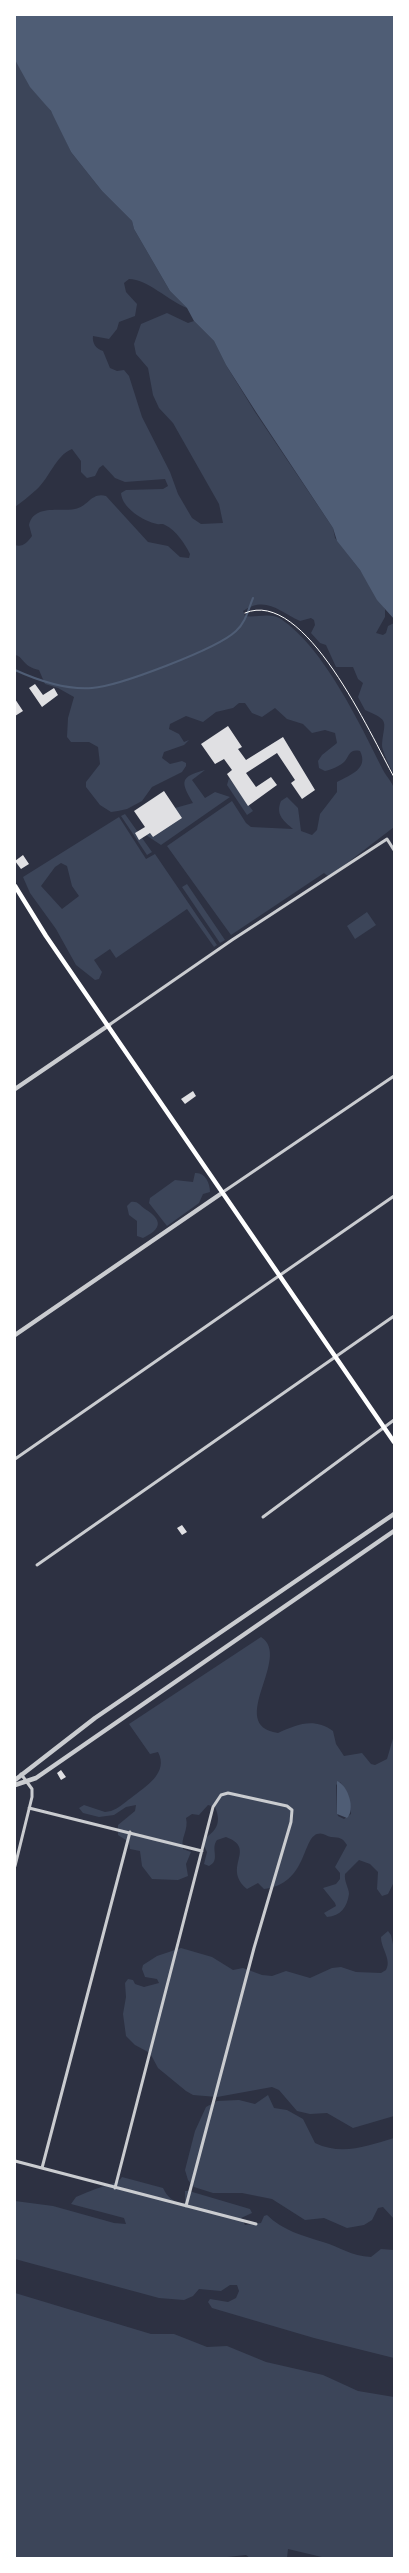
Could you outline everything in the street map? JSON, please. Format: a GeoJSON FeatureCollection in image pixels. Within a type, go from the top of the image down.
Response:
{"type":"FeatureCollection","features":[{"type":"Feature","properties":{"kind":"main road"},"geometry":{"type":"LineString","coordinates":[[15,886],[46,936],[394,1442]]}},
{"type":"Feature","properties":{"kind":"street"},"geometry":{"type":"LineString","coordinates":[[15,1090],[246,930],[387,839],[394,850]]}},
{"type":"Feature","properties":{"kind":"street"},"geometry":{"type":"LineString","coordinates":[[15,1335],[394,1076]]}},
{"type":"Feature","properties":{"kind":"street"},"geometry":{"type":"LineString","coordinates":[[15,1458],[394,1196]]}},
{"type":"Feature","properties":{"kind":"street"},"geometry":{"type":"LineString","coordinates":[[37,1565],[394,1316]]}},
{"type":"Feature","properties":{"kind":"street"},"geometry":{"type":"LineString","coordinates":[[262,1517],[394,1420]]}},
{"type":"Feature","properties":{"kind":"street"},"geometry":{"type":"LineString","coordinates":[[15,1780],[20,1774],[96,1718],[394,1514]]}},
{"type":"Feature","properties":{"kind":"street"},"geometry":{"type":"LineString","coordinates":[[15,1785],[36,1778],[394,1531]]}},
{"type":"Feature","properties":{"kind":"street"},"geometry":{"type":"LineString","coordinates":[[15,1769],[27,1780],[32,1789],[15,1866]]}},
{"type":"Feature","properties":{"kind":"street"},"geometry":{"type":"LineString","coordinates":[[115,2188],[182,1922],[210,1827],[213,1807],[221,1795],[228,1793],[287,1806],[292,1810],[288,1830],[254,1948],[186,2206]]}},
{"type":"Feature","properties":{"kind":"street"},"geometry":{"type":"LineString","coordinates":[[29,1808],[202,1851]]}},
{"type":"Feature","properties":{"kind":"street"},"geometry":{"type":"LineString","coordinates":[[42,2168],[130,1832]]}},
{"type":"Feature","properties":{"kind":"street"},"geometry":{"type":"LineString","coordinates":[[15,2161],[256,2224]]}},
{"type":"Feature","properties":{"kind":"path"},"geometry":{"type":"LineString","coordinates":[[245,613],[254,609],[266,608],[282,615],[298,626],[358,707],[394,777]]}},
{"type":"Feature","properties":{"kind":"shaded area"},"geometry":{"type":"Polygon","coordinates":[[[15,15],[394,15],[394,619],[377,600],[360,570],[337,541],[333,528],[226,365],[214,341],[194,321],[187,308],[170,291],[134,229],[132,221],[102,191],[71,152],[51,111],[30,87],[15,60],[15,15]]]}},
{"type":"Feature","properties":{"kind":"shaded area"},"geometry":{"type":"Polygon","coordinates":[[[15,60],[55,117],[71,152],[102,191],[132,221],[134,229],[170,291],[187,308],[151,286],[129,279],[124,283],[126,292],[137,304],[135,316],[119,322],[117,329],[109,339],[93,336],[93,339],[96,347],[103,351],[110,368],[117,371],[124,370],[129,376],[142,417],[170,472],[178,494],[192,518],[201,524],[223,523],[219,504],[173,423],[159,408],[153,395],[148,368],[136,354],[134,344],[141,324],[167,313],[188,323],[194,321],[214,341],[226,365],[255,412],[333,528],[335,538],[360,570],[385,609],[385,617],[376,633],[383,635],[386,633],[388,626],[394,623],[394,774],[382,748],[384,723],[379,717],[365,710],[358,697],[363,683],[358,679],[353,667],[336,667],[326,645],[320,643],[311,633],[315,625],[314,620],[311,618],[300,621],[266,605],[251,606],[243,611],[245,616],[272,616],[281,619],[312,648],[352,710],[392,784],[395,794],[395,808],[394,827],[329,877],[324,873],[231,935],[167,846],[232,801],[246,823],[251,827],[293,829],[281,817],[279,810],[281,801],[287,797],[298,808],[301,831],[312,835],[317,830],[320,814],[337,792],[337,782],[357,771],[362,762],[362,757],[360,751],[354,751],[350,753],[341,765],[325,771],[319,768],[318,761],[322,755],[337,743],[335,733],[325,730],[312,733],[303,724],[287,719],[275,708],[262,717],[252,713],[245,703],[239,703],[233,708],[216,712],[203,722],[186,716],[170,724],[169,729],[179,734],[184,742],[189,740],[184,745],[164,752],[162,758],[170,764],[182,761],[186,763],[182,772],[152,787],[142,801],[127,809],[111,812],[100,805],[86,787],[86,782],[100,764],[98,747],[89,742],[71,742],[67,737],[68,718],[74,697],[58,688],[45,684],[39,670],[30,667],[20,657],[15,655],[15,545],[25,544],[32,536],[29,525],[36,514],[48,510],[79,508],[97,496],[106,496],[148,542],[168,546],[180,557],[189,558],[190,554],[173,530],[164,524],[151,522],[140,517],[129,509],[122,499],[121,493],[126,490],[163,489],[168,486],[165,479],[125,482],[115,478],[103,465],[95,476],[87,478],[81,472],[81,461],[72,449],[61,457],[41,485],[15,507],[15,60]]]}},
{"type":"Feature","properties":{"kind":"shaded area"},"geometry":{"type":"Polygon","coordinates":[[[205,770],[192,780],[205,798],[215,792],[230,797],[161,845],[146,835],[150,833],[153,837],[175,808],[193,803],[184,785],[185,781],[191,775],[205,770]]]}},
{"type":"Feature","properties":{"kind":"shaded area"},"geometry":{"type":"Polygon","coordinates":[[[229,778],[253,811],[247,815],[227,785],[229,778]]]}},
{"type":"Feature","properties":{"kind":"shaded area"},"geometry":{"type":"Polygon","coordinates":[[[125,814],[152,852],[147,855],[121,816],[125,814]]]}},
{"type":"Feature","properties":{"kind":"shaded area"},"geometry":{"type":"Polygon","coordinates":[[[119,817],[146,859],[155,854],[217,945],[214,947],[187,909],[116,958],[110,949],[94,960],[102,972],[99,979],[95,980],[76,965],[56,929],[30,893],[23,877],[119,817]],[[61,863],[55,867],[41,886],[62,909],[79,896],[72,886],[67,866],[61,863]]]}},
{"type":"Feature","properties":{"kind":"shaded area"},"geometry":{"type":"Polygon","coordinates":[[[187,884],[225,940],[220,943],[182,887],[187,884]]]}},
{"type":"Feature","properties":{"kind":"shaded area"},"geometry":{"type":"Polygon","coordinates":[[[367,912],[376,925],[355,939],[347,926],[367,912]]]}},
{"type":"Feature","properties":{"kind":"shaded area"},"geometry":{"type":"Polygon","coordinates":[[[195,1173],[204,1176],[209,1185],[210,1192],[203,1194],[199,1203],[167,1226],[149,1203],[150,1198],[175,1180],[193,1182],[195,1173]]]}},
{"type":"Feature","properties":{"kind":"shaded area"},"geometry":{"type":"Polygon","coordinates":[[[131,1202],[135,1202],[151,1213],[158,1224],[154,1231],[143,1238],[137,1236],[137,1221],[129,1215],[127,1206],[131,1202]]]}},
{"type":"Feature","properties":{"kind":"shaded area"},"geometry":{"type":"Polygon","coordinates":[[[261,1637],[269,1647],[270,1659],[258,1704],[257,1717],[263,1727],[278,1733],[298,1725],[319,1724],[333,1731],[336,1744],[344,1756],[362,1753],[371,1764],[375,1765],[387,1759],[394,1735],[394,1882],[388,1894],[382,1896],[377,1889],[378,1872],[370,1864],[359,1860],[345,1874],[349,1894],[345,1907],[340,1913],[327,1917],[324,1913],[336,1906],[323,1888],[336,1884],[340,1879],[340,1873],[335,1867],[347,1845],[341,1838],[321,1833],[312,1838],[296,1871],[288,1879],[278,1885],[264,1889],[258,1883],[247,1889],[240,1881],[237,1873],[240,1853],[239,1847],[235,1842],[226,1837],[217,1840],[214,1847],[215,1858],[213,1864],[209,1866],[204,1864],[207,1852],[203,1844],[205,1838],[213,1832],[218,1821],[215,1807],[208,1805],[199,1815],[192,1814],[186,1818],[187,1822],[182,1845],[183,1849],[191,1852],[186,1864],[188,1876],[178,1880],[152,1879],[142,1866],[140,1851],[130,1849],[129,1842],[118,1835],[118,1825],[135,1811],[136,1805],[126,1807],[114,1815],[99,1817],[83,1813],[79,1808],[84,1805],[105,1812],[114,1810],[143,1789],[158,1773],[161,1760],[158,1752],[150,1754],[129,1724],[261,1637]],[[340,1782],[336,1785],[337,1812],[338,1816],[344,1819],[351,1814],[351,1810],[348,1796],[340,1782]]]}},
{"type":"Feature","properties":{"kind":"shaded area"},"geometry":{"type":"Polygon","coordinates":[[[337,1781],[341,1783],[350,1798],[351,1809],[347,1818],[337,1814],[337,1781]]]}},
{"type":"Feature","properties":{"kind":"shaded area"},"geometry":{"type":"Polygon","coordinates":[[[388,1931],[391,1935],[394,1949],[394,2116],[353,2128],[327,2113],[310,2114],[297,2111],[279,2090],[272,2087],[217,2097],[193,2095],[158,2068],[150,2053],[135,2045],[126,2036],[123,2014],[126,1997],[125,1983],[128,1979],[133,1980],[135,1984],[144,1987],[159,1983],[157,1979],[145,1977],[142,1969],[143,1965],[157,1956],[181,1948],[212,1957],[233,1970],[243,1968],[262,1975],[272,1976],[286,1971],[310,1978],[332,1968],[341,1967],[356,1972],[381,1973],[386,1970],[388,1962],[381,1937],[388,1931]]]}},
{"type":"Feature","properties":{"kind":"shaded area"},"geometry":{"type":"Polygon","coordinates":[[[268,2095],[274,2108],[287,2110],[303,2119],[315,2143],[325,2147],[335,2149],[354,2148],[394,2138],[394,2219],[383,2207],[378,2208],[372,2220],[364,2225],[347,2228],[324,2218],[305,2220],[272,2199],[242,2193],[213,2193],[194,2187],[188,2180],[185,2170],[195,2131],[206,2107],[217,2101],[239,2100],[255,2104],[268,2095]]]}},
{"type":"Feature","properties":{"kind":"shaded area"},"geometry":{"type":"Polygon","coordinates":[[[122,2177],[163,2188],[169,2197],[178,2202],[185,2203],[185,2191],[189,2191],[250,2209],[252,2213],[241,2218],[245,2225],[261,2223],[264,2216],[267,2215],[279,2225],[293,2232],[357,2255],[371,2257],[381,2249],[394,2250],[394,2358],[314,2338],[212,2308],[208,2302],[210,2299],[228,2302],[236,2298],[239,2291],[237,2285],[230,2285],[221,2291],[199,2289],[193,2296],[184,2300],[159,2298],[15,2259],[15,2201],[53,2206],[114,2223],[126,2224],[124,2218],[71,2204],[76,2197],[118,2182],[122,2177]]]}},
{"type":"Feature","properties":{"kind":"shaded area"},"geometry":{"type":"Polygon","coordinates":[[[15,2293],[151,2334],[174,2334],[207,2347],[227,2346],[266,2362],[323,2375],[358,2391],[394,2397],[394,2558],[326,2558],[288,2549],[287,2558],[250,2558],[246,2555],[218,2558],[15,2558],[15,2293]]]}},
{"type":"Feature","properties":{"kind":"building"},"geometry":{"type":"Polygon","coordinates":[[[35,684],[43,695],[54,688],[58,695],[42,707],[29,688],[35,684]]]}},
{"type":"Feature","properties":{"kind":"building"},"geometry":{"type":"Polygon","coordinates":[[[15,699],[23,711],[15,716],[15,699]]]}},
{"type":"Feature","properties":{"kind":"building"},"geometry":{"type":"Polygon","coordinates":[[[228,726],[242,747],[238,749],[246,760],[283,737],[315,790],[302,799],[291,783],[295,780],[277,753],[246,773],[256,787],[271,777],[277,785],[248,806],[227,774],[232,770],[224,759],[215,764],[201,744],[228,726]]]}},
{"type":"Feature","properties":{"kind":"building"},"geometry":{"type":"Polygon","coordinates":[[[164,791],[182,818],[153,837],[150,833],[139,840],[135,833],[145,827],[134,811],[164,791]]]}},
{"type":"Feature","properties":{"kind":"building"},"geometry":{"type":"Polygon","coordinates":[[[23,855],[29,864],[21,869],[15,861],[23,855]]]}},
{"type":"Feature","properties":{"kind":"building"},"geometry":{"type":"Polygon","coordinates":[[[193,1091],[196,1096],[185,1104],[181,1099],[193,1091]]]}},
{"type":"Feature","properties":{"kind":"building"},"geometry":{"type":"Polygon","coordinates":[[[182,1525],[187,1532],[182,1535],[177,1528],[182,1525]]]}},
{"type":"Feature","properties":{"kind":"building"},"geometry":{"type":"Polygon","coordinates":[[[61,1770],[66,1777],[61,1780],[57,1773],[61,1770]]]}},
{"type":"Feature","properties":{"kind":"waterway"},"geometry":{"type":"LineString","coordinates":[[15,670],[42,681],[62,686],[92,688],[123,681],[167,666],[225,639],[242,624],[253,598]]}}]}
